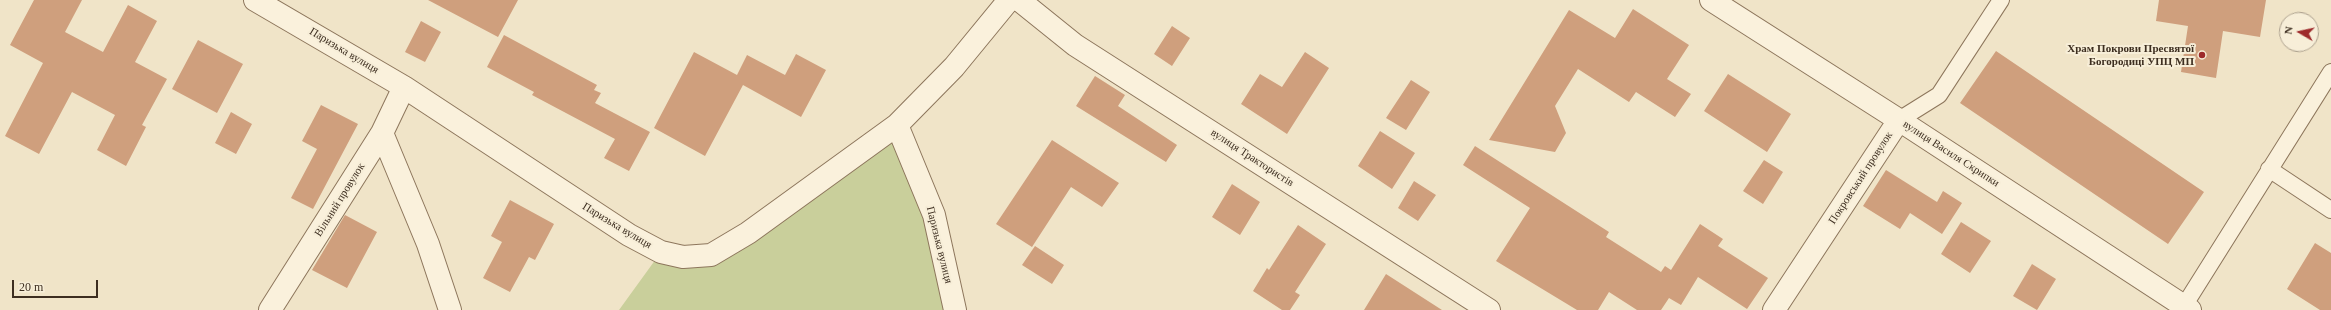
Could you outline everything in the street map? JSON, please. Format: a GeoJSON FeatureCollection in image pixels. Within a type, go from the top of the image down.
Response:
{"type":"FeatureCollection","features":[{"type":"Feature","properties":{"kind":"street","name":"Паризька вулиця"},"geometry":{"type":"LineString","coordinates":[[255,0],[404,87],[628,235],[661,252],[683,257],[711,255],[748,233],[897,125],[934,216],[955,310]]}},
{"type":"Feature","properties":{"kind":"street"},"geometry":{"type":"LineString","coordinates":[[897,125],[954,67],[1009,0]]}},
{"type":"Feature","properties":{"kind":"street","name":"вулиця Трактористів"},"geometry":{"type":"LineString","coordinates":[[1019,0],[1075,45],[1489,310]]}},
{"type":"Feature","properties":{"kind":"street","name":"вулиця Василя Скрипки"},"geometry":{"type":"LineString","coordinates":[[1711,0],[1899,120],[2187,308]]}},
{"type":"Feature","properties":{"kind":"street","name":"Вільний провулок"},"geometry":{"type":"LineString","coordinates":[[270,310],[382,133],[404,87]]}},
{"type":"Feature","properties":{"kind":"street","name":"Покровський провулок"},"geometry":{"type":"LineString","coordinates":[[1774,310],[1899,120]]}},
{"type":"Feature","properties":{"kind":"street"},"geometry":{"type":"LineString","coordinates":[[382,133],[428,244],[450,310]]}},
{"type":"Feature","properties":{"kind":"lane","name":"Покровський провулок"},"geometry":{"type":"LineString","coordinates":[[1899,120],[1939,95],[2001,0]]}},
{"type":"Feature","properties":{"kind":"lane"},"geometry":{"type":"LineString","coordinates":[[2187,308],[2269,169],[2331,72]]}},
{"type":"Feature","properties":{"kind":"lane"},"geometry":{"type":"LineString","coordinates":[[2269,169],[2331,210]]}},
{"type":"Feature","properties":{"kind":"green space"},"geometry":{"type":"Polygon","coordinates":[[[897,125],[955,310],[619,310],[661,252],[711,255],[897,125]]]}},
{"type":"Feature","properties":{"kind":"building"},"geometry":{"type":"Polygon","coordinates":[[[34,0],[82,0],[65,32],[103,52],[128,5],[157,21],[135,62],[167,79],[142,125],[146,127],[126,166],[97,150],[115,115],[72,92],[39,154],[5,136],[43,63],[10,45],[34,0]]]}},
{"type":"Feature","properties":{"kind":"building"},"geometry":{"type":"Polygon","coordinates":[[[428,0],[518,0],[498,37],[428,0]]]}},
{"type":"Feature","properties":{"kind":"building","name":"Храм Покрови Пресвятої Богородиці УПЦ МП"},"geometry":{"type":"Polygon","coordinates":[[[2159,0],[2266,0],[2260,37],[2223,31],[2216,78],[2181,72],[2188,26],[2156,21],[2159,0]]]}},
{"type":"Feature","properties":{"kind":"building"},"geometry":{"type":"Polygon","coordinates":[[[1633,9],[1689,45],[1667,79],[1691,94],[1675,117],[1636,92],[1629,102],[1578,69],[1555,106],[1566,133],[1555,152],[1489,140],[1569,10],[1615,38],[1633,9]]]}},
{"type":"Feature","properties":{"kind":"building"},"geometry":{"type":"Polygon","coordinates":[[[421,21],[441,32],[425,62],[405,52],[421,21]]]}},
{"type":"Feature","properties":{"kind":"building"},"geometry":{"type":"Polygon","coordinates":[[[1172,26],[1190,38],[1172,66],[1154,54],[1172,26]]]}},
{"type":"Feature","properties":{"kind":"building"},"geometry":{"type":"Polygon","coordinates":[[[504,35],[597,85],[594,90],[601,93],[595,103],[650,132],[629,171],[604,158],[615,139],[532,95],[534,92],[487,67],[504,35]]]}},
{"type":"Feature","properties":{"kind":"building"},"geometry":{"type":"Polygon","coordinates":[[[198,40],[243,64],[217,113],[172,89],[198,40]]]}},
{"type":"Feature","properties":{"kind":"building"},"geometry":{"type":"Polygon","coordinates":[[[1996,51],[2204,192],[2168,244],[1960,103],[1996,51]]]}},
{"type":"Feature","properties":{"kind":"building"},"geometry":{"type":"Polygon","coordinates":[[[694,52],[737,75],[747,55],[785,75],[796,54],[826,70],[801,117],[743,85],[705,156],[654,128],[694,52]]]}},
{"type":"Feature","properties":{"kind":"building"},"geometry":{"type":"Polygon","coordinates":[[[1305,52],[1329,68],[1287,134],[1241,104],[1260,74],[1282,87],[1305,52]]]}},
{"type":"Feature","properties":{"kind":"building"},"geometry":{"type":"Polygon","coordinates":[[[1728,74],[1791,114],[1767,152],[1704,111],[1728,74]]]}},
{"type":"Feature","properties":{"kind":"building"},"geometry":{"type":"Polygon","coordinates":[[[1095,76],[1125,95],[1118,106],[1177,145],[1166,162],[1076,106],[1095,76]]]}},
{"type":"Feature","properties":{"kind":"building"},"geometry":{"type":"Polygon","coordinates":[[[1411,80],[1430,92],[1406,130],[1386,118],[1411,80]]]}},
{"type":"Feature","properties":{"kind":"building"},"geometry":{"type":"Polygon","coordinates":[[[321,105],[358,124],[313,209],[291,198],[317,149],[302,141],[321,105]]]}},
{"type":"Feature","properties":{"kind":"building"},"geometry":{"type":"Polygon","coordinates":[[[231,112],[252,124],[236,154],[215,143],[231,112]]]}},
{"type":"Feature","properties":{"kind":"building"},"geometry":{"type":"Polygon","coordinates":[[[1380,131],[1415,153],[1392,189],[1358,166],[1380,131]]]}},
{"type":"Feature","properties":{"kind":"building"},"geometry":{"type":"Polygon","coordinates":[[[1052,140],[1119,183],[1102,207],[1071,187],[1032,247],[996,224],[1052,140]]]}},
{"type":"Feature","properties":{"kind":"building"},"geometry":{"type":"Polygon","coordinates":[[[1475,146],[1609,232],[1606,237],[1661,272],[1665,266],[1671,270],[1700,224],[1723,239],[1718,246],[1768,278],[1747,309],[1698,277],[1681,305],[1669,298],[1661,310],[1637,310],[1609,292],[1598,310],[1577,310],[1496,261],[1530,208],[1463,165],[1475,146]]]}},
{"type":"Feature","properties":{"kind":"building"},"geometry":{"type":"Polygon","coordinates":[[[1764,160],[1783,172],[1763,204],[1743,191],[1764,160]]]}},
{"type":"Feature","properties":{"kind":"building"},"geometry":{"type":"Polygon","coordinates":[[[1886,170],[1937,202],[1943,191],[1962,203],[1942,234],[1910,213],[1900,229],[1863,206],[1886,170]]]}},
{"type":"Feature","properties":{"kind":"building"},"geometry":{"type":"Polygon","coordinates":[[[1414,181],[1436,195],[1418,221],[1398,208],[1414,181]]]}},
{"type":"Feature","properties":{"kind":"building"},"geometry":{"type":"Polygon","coordinates":[[[1232,184],[1260,202],[1240,235],[1212,217],[1232,184]]]}},
{"type":"Feature","properties":{"kind":"building"},"geometry":{"type":"Polygon","coordinates":[[[510,200],[554,224],[535,260],[529,257],[510,292],[483,278],[502,242],[491,236],[510,200]]]}},
{"type":"Feature","properties":{"kind":"building"},"geometry":{"type":"Polygon","coordinates":[[[345,215],[377,232],[347,288],[312,270],[345,215]]]}},
{"type":"Feature","properties":{"kind":"building"},"geometry":{"type":"Polygon","coordinates":[[[1961,222],[1991,241],[1970,273],[1941,254],[1961,222]]]}},
{"type":"Feature","properties":{"kind":"building"},"geometry":{"type":"Polygon","coordinates":[[[1298,225],[1326,244],[1295,292],[1300,295],[1290,310],[1282,310],[1253,291],[1267,268],[1269,270],[1298,225]]]}},
{"type":"Feature","properties":{"kind":"building"},"geometry":{"type":"Polygon","coordinates":[[[2315,243],[2331,253],[2331,310],[2320,310],[2287,289],[2315,243]]]}},
{"type":"Feature","properties":{"kind":"building"},"geometry":{"type":"Polygon","coordinates":[[[1035,246],[1064,265],[1052,284],[1022,265],[1035,246]]]}},
{"type":"Feature","properties":{"kind":"building"},"geometry":{"type":"Polygon","coordinates":[[[2032,264],[2056,279],[2037,310],[2013,296],[2032,264]]]}},
{"type":"Feature","properties":{"kind":"building"},"geometry":{"type":"Polygon","coordinates":[[[1386,274],[1442,310],[1364,310],[1386,274]]]}},
{"type":"Feature","properties":{"kind":"place","name":"Храм Покрови Пресвятої Богородиці УПЦ МП"},"geometry":{"type":"Point","coordinates":[2202,55]}}]}
